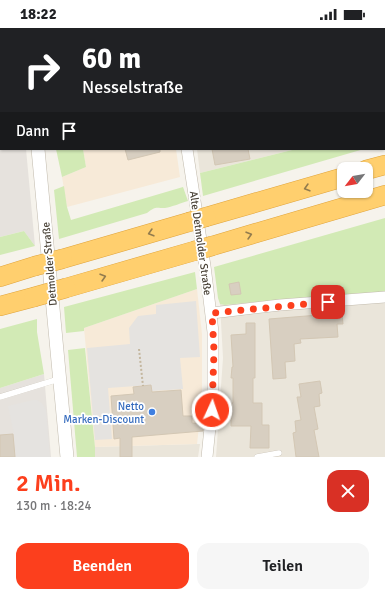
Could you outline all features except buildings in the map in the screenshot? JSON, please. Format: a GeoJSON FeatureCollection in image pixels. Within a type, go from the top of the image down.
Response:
{"type":"FeatureCollection","features":[{"type":"Feature","properties":{"kind":"highway"},"geometry":{"type":"LineString","coordinates":[[373,168],[385,165]]}},
{"type":"Feature","properties":{"kind":"highway"},"geometry":{"type":"LineString","coordinates":[[5,274],[62,259],[337,179]]}},
{"type":"Feature","properties":{"kind":"highway"},"geometry":{"type":"LineString","coordinates":[[0,306],[385,195]]}},
{"type":"Feature","properties":{"kind":"street","name":"Detmolder Straße"},"geometry":{"type":"LineString","coordinates":[[38,150],[67,457]]}},
{"type":"Feature","properties":{"kind":"street","name":"Alte Detmolder Straße"},"geometry":{"type":"LineString","coordinates":[[187,150],[212,313],[214,371],[207,457]]}},
{"type":"Feature","properties":{"kind":"street"},"geometry":{"type":"LineString","coordinates":[[212,313],[280,305],[385,297]]}},
{"type":"Feature","properties":{"kind":"lane"},"geometry":{"type":"LineString","coordinates":[[0,397],[60,379]]}},
{"type":"Feature","properties":{"kind":"lane"},"geometry":{"type":"LineString","coordinates":[[257,457],[279,453]]}},
{"type":"Feature","properties":{"kind":"path"},"geometry":{"type":"LineString","coordinates":[[139,349],[143,386]]}},
{"type":"Feature","properties":{"kind":"shaded area"},"geometry":{"type":"Polygon","coordinates":[[[0,150],[26,150],[35,246],[24,231],[0,237],[0,150]]]}},
{"type":"Feature","properties":{"kind":"shaded area"},"geometry":{"type":"Polygon","coordinates":[[[83,150],[176,150],[180,177],[67,207],[62,177],[86,167],[83,150]]]}},
{"type":"Feature","properties":{"kind":"shaded area"},"geometry":{"type":"Polygon","coordinates":[[[197,150],[292,150],[200,173],[197,150]]]}},
{"type":"Feature","properties":{"kind":"shaded area"},"geometry":{"type":"Polygon","coordinates":[[[197,289],[202,334],[202,400],[197,444],[95,447],[84,328],[197,289]]]}},
{"type":"Feature","properties":{"kind":"shaded area"},"geometry":{"type":"Polygon","coordinates":[[[385,292],[385,457],[216,457],[223,358],[220,304],[225,305],[385,292]]]}},
{"type":"Feature","properties":{"kind":"shaded area"},"geometry":{"type":"Polygon","coordinates":[[[196,301],[200,357],[180,358],[183,389],[152,391],[151,385],[108,388],[112,439],[95,440],[87,348],[130,344],[129,328],[138,316],[156,314],[156,305],[196,301]]]}},
{"type":"Feature","properties":{"kind":"shaded area"},"geometry":{"type":"Polygon","coordinates":[[[44,374],[51,457],[0,457],[0,388],[44,374]]]}},
{"type":"Feature","properties":{"kind":"shaded area"},"geometry":{"type":"Polygon","coordinates":[[[37,400],[42,403],[46,410],[50,457],[16,457],[14,434],[8,406],[37,400]]]}},
{"type":"Feature","properties":{"kind":"shaded area"},"geometry":{"type":"Polygon","coordinates":[[[200,444],[198,457],[95,457],[95,447],[200,444]]]}},
{"type":"Feature","properties":{"kind":"green space"},"geometry":{"type":"Polygon","coordinates":[[[56,150],[83,150],[86,167],[62,177],[56,150]]]}},
{"type":"Feature","properties":{"kind":"green space"},"geometry":{"type":"Polygon","coordinates":[[[292,150],[361,150],[203,196],[200,173],[292,150]]]}},
{"type":"Feature","properties":{"kind":"green space"},"geometry":{"type":"Polygon","coordinates":[[[64,186],[67,207],[71,220],[183,187],[188,201],[165,208],[154,208],[147,213],[59,239],[54,190],[64,186]]]}},
{"type":"Feature","properties":{"kind":"green space"},"geometry":{"type":"Polygon","coordinates":[[[385,218],[385,292],[225,305],[220,304],[214,267],[385,218]]]}},
{"type":"Feature","properties":{"kind":"green space"},"geometry":{"type":"Polygon","coordinates":[[[24,231],[35,246],[0,255],[0,237],[24,231]]]}},
{"type":"Feature","properties":{"kind":"green space"},"geometry":{"type":"Polygon","coordinates":[[[195,272],[197,289],[84,328],[84,331],[66,333],[64,307],[195,272]]]}},
{"type":"Feature","properties":{"kind":"green space"},"geometry":{"type":"Polygon","coordinates":[[[37,319],[37,332],[44,374],[0,388],[0,329],[37,319]]]}},
{"type":"Feature","properties":{"kind":"green space"},"geometry":{"type":"Polygon","coordinates":[[[85,348],[95,457],[77,457],[68,350],[85,348]]]}},
{"type":"Feature","properties":{"kind":"place","name":"Netto Marken-Discount"},"geometry":{"type":"Point","coordinates":[152,412]}},
{"type":"Feature","properties":{"kind":"route"},"geometry":{"type":"LineString","coordinates":[[212,410],[214,371],[212,313],[280,305],[328,302]]}}]}
